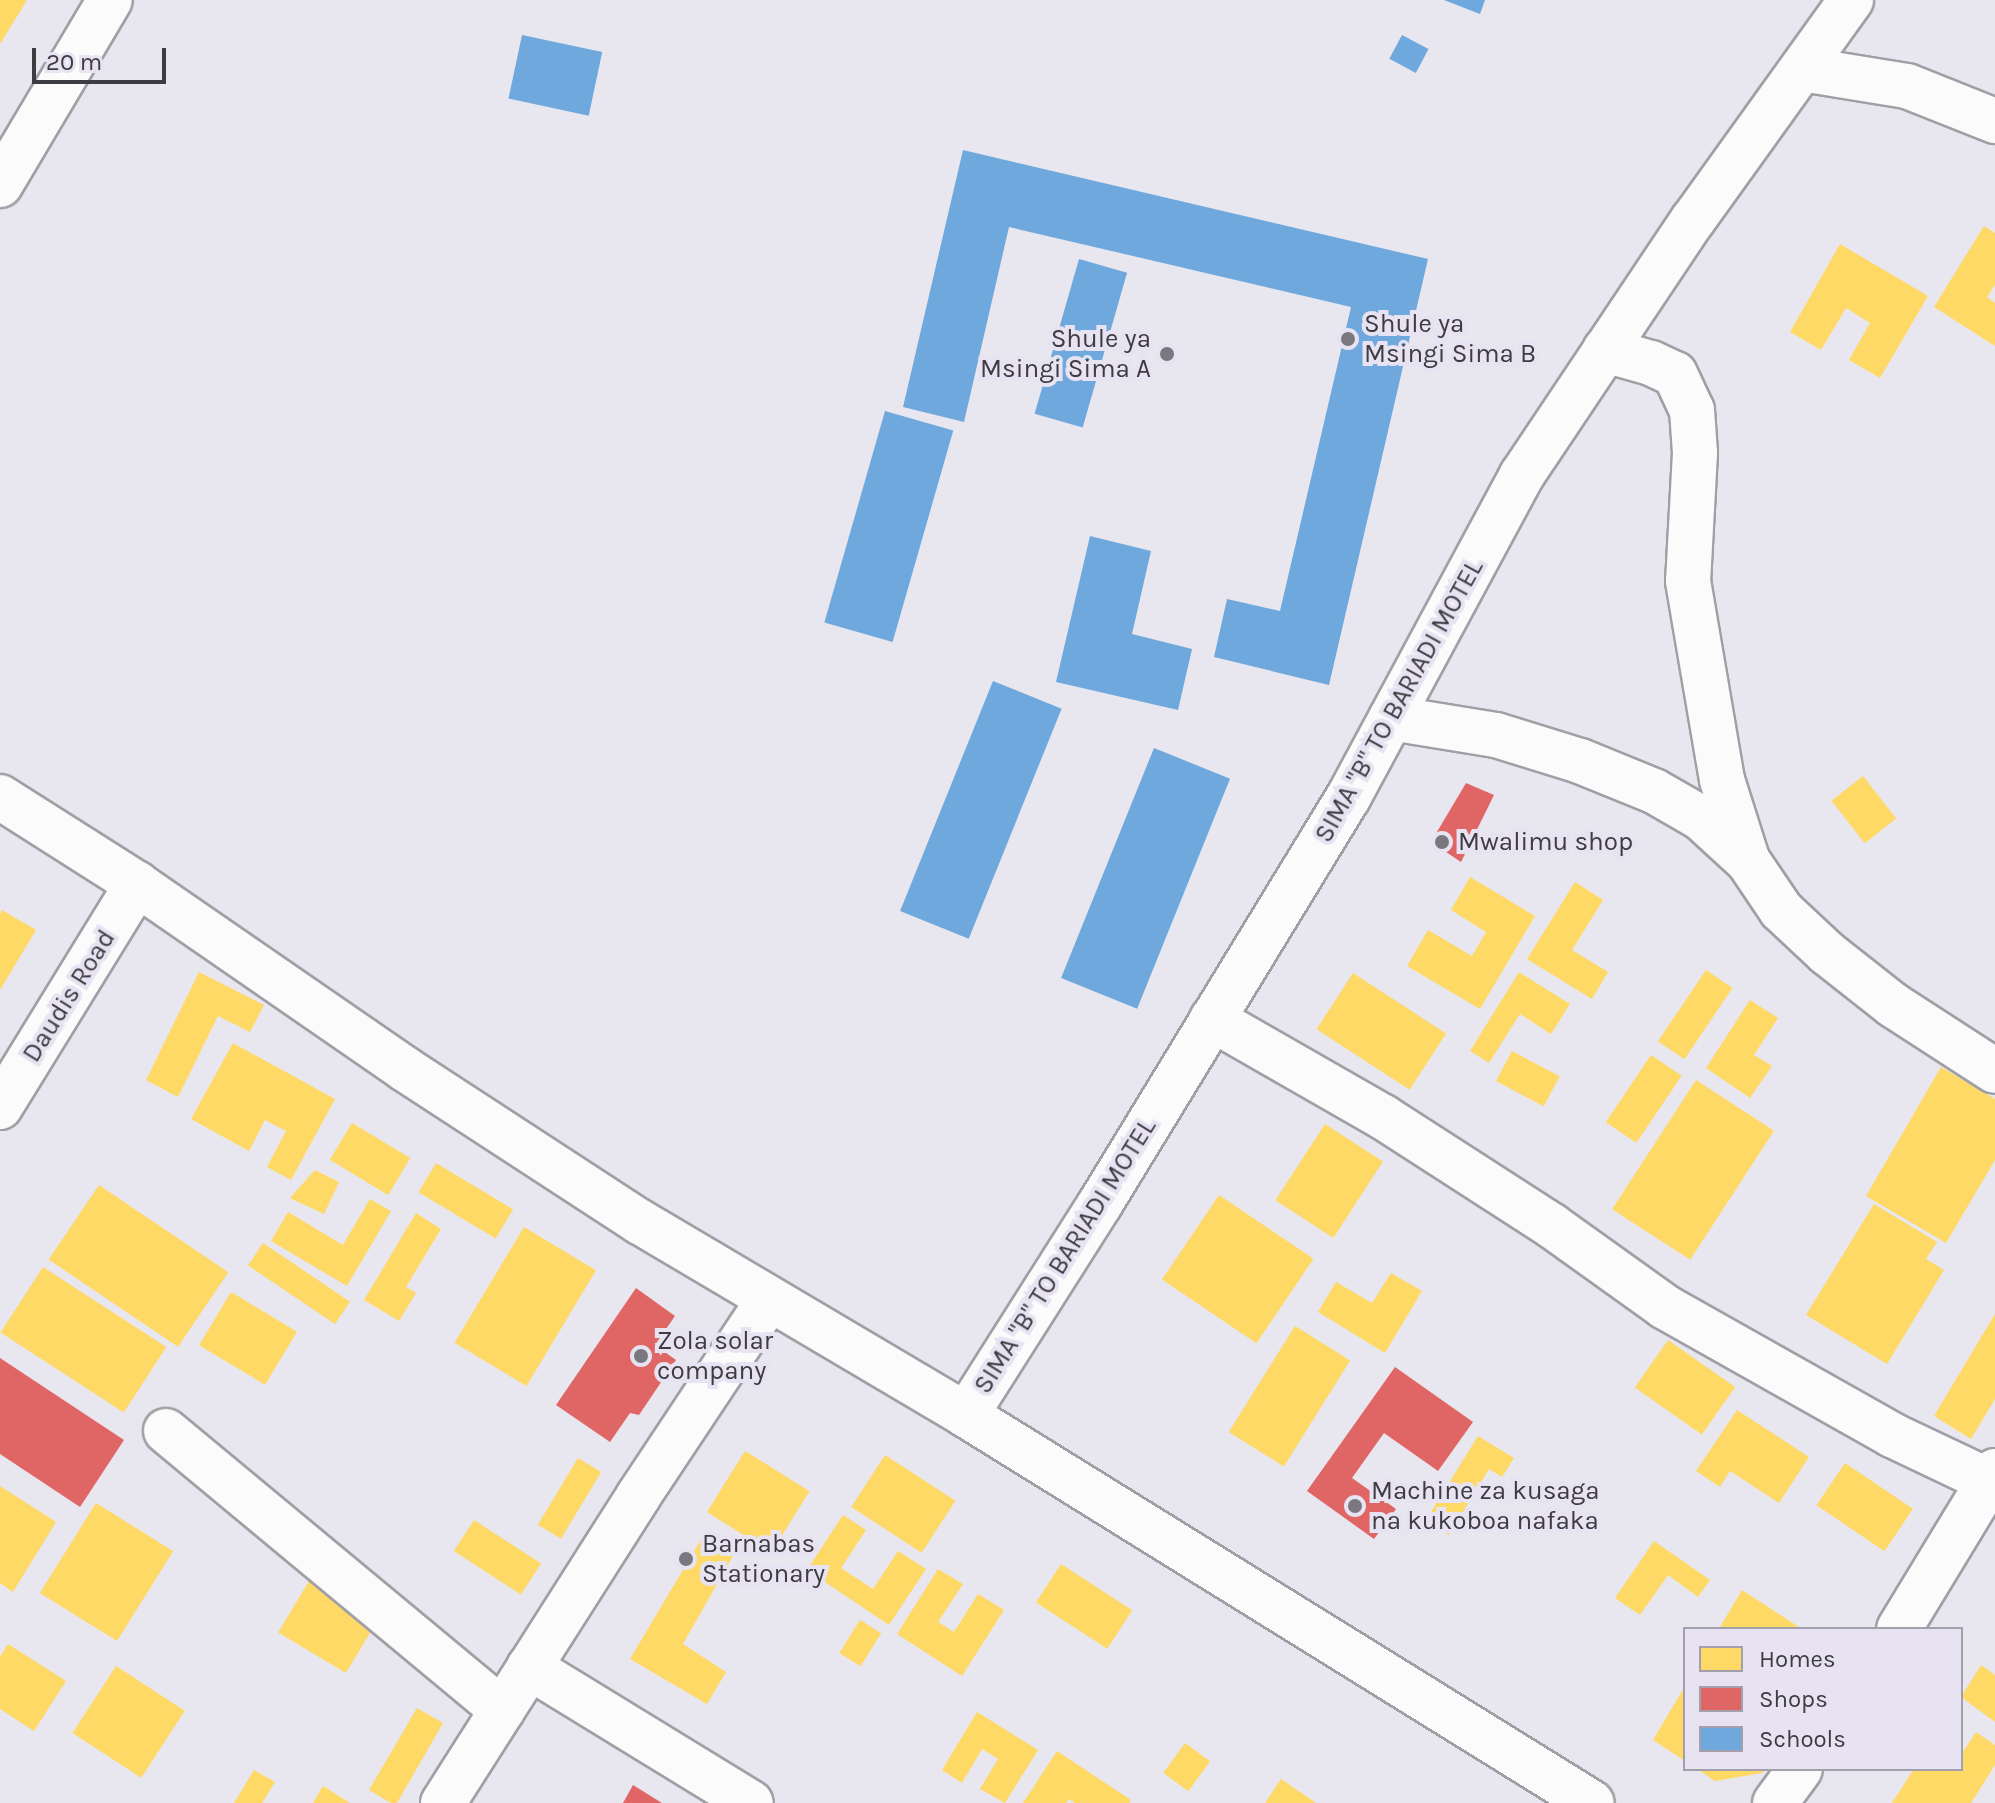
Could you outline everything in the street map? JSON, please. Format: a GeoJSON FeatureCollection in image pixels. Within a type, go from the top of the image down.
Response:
{"type":"FeatureCollection","features":[{"type":"Feature","properties":{"kind":"street"},"geometry":{"type":"LineString","coordinates":[[0,185],[110,0]]}},
{"type":"Feature","properties":{"kind":"street","name":"SIMA \"B\" TO BARIADI MOTEL"},"geometry":{"type":"LineString","coordinates":[[966,1415],[1348,798],[1522,475],[1693,220],[1851,0]]}},
{"type":"Feature","properties":{"kind":"street"},"geometry":{"type":"LineString","coordinates":[[1802,69],[1907,86],[1995,121]]}},
{"type":"Feature","properties":{"kind":"street"},"geometry":{"type":"LineString","coordinates":[[1605,350],[1651,363],[1675,374],[1692,410],[1695,453],[1688,581],[1722,780],[1748,861]]}},
{"type":"Feature","properties":{"kind":"street"},"geometry":{"type":"LineString","coordinates":[[1391,718],[1496,735],[1580,761],[1654,791],[1701,818],[1748,861],[1781,910],[1827,953],[1893,1005],[1995,1071]]}},
{"type":"Feature","properties":{"kind":"street"},"geometry":{"type":"LineString","coordinates":[[0,797],[137,884],[418,1078],[768,1301],[966,1415],[1592,1803]]}},
{"type":"Feature","properties":{"kind":"street","name":"Daudis Road"},"geometry":{"type":"LineString","coordinates":[[0,1107],[137,884]]}},
{"type":"Feature","properties":{"kind":"street"},"geometry":{"type":"LineString","coordinates":[[1212,1019],[1409,1134],[1552,1226],[1665,1307],[1892,1435],[1992,1476],[1900,1627]]}},
{"type":"Feature","properties":{"kind":"street"},"geometry":{"type":"LineString","coordinates":[[443,1803],[768,1301]]}},
{"type":"Feature","properties":{"kind":"street"},"geometry":{"type":"LineString","coordinates":[[166,1431],[502,1710]]}},
{"type":"Feature","properties":{"kind":"street"},"geometry":{"type":"LineString","coordinates":[[529,1667],[751,1803]]}},
{"type":"Feature","properties":{"kind":"street"},"geometry":{"type":"LineString","coordinates":[[1775,1803],[1799,1771]]}},
{"type":"Feature","properties":{"kind":"building: Homes"},"geometry":{"type":"Polygon","coordinates":[[[0,0],[27,0],[0,44],[0,0]]]}},
{"type":"Feature","properties":{"kind":"building: Homes"},"geometry":{"type":"Polygon","coordinates":[[[1984,226],[1995,233],[1995,285],[1987,297],[1995,303],[1995,346],[1934,307],[1984,226]]]}},
{"type":"Feature","properties":{"kind":"building: Homes"},"geometry":{"type":"Polygon","coordinates":[[[1840,244],[1928,296],[1880,378],[1849,360],[1870,323],[1846,308],[1821,350],[1790,332],[1840,244]]]}},
{"type":"Feature","properties":{"kind":"building: Homes"},"geometry":{"type":"Polygon","coordinates":[[[1863,776],[1896,819],[1865,843],[1831,801],[1863,776]]]}},
{"type":"Feature","properties":{"kind":"building: Homes"},"geometry":{"type":"Polygon","coordinates":[[[1470,877],[1535,916],[1480,1009],[1407,966],[1428,930],[1472,956],[1486,932],[1451,910],[1470,877]]]}},
{"type":"Feature","properties":{"kind":"building: Homes"},"geometry":{"type":"Polygon","coordinates":[[[1575,882],[1603,900],[1572,950],[1608,972],[1592,999],[1527,959],[1575,882]]]}},
{"type":"Feature","properties":{"kind":"building: Homes"},"geometry":{"type":"Polygon","coordinates":[[[2,910],[36,930],[0,990],[0,914],[2,910]]]}},
{"type":"Feature","properties":{"kind":"building: Homes"},"geometry":{"type":"Polygon","coordinates":[[[1706,970],[1733,988],[1684,1059],[1658,1041],[1706,970]]]}},
{"type":"Feature","properties":{"kind":"building: Homes"},"geometry":{"type":"Polygon","coordinates":[[[199,972],[264,1005],[250,1032],[218,1016],[178,1097],[146,1080],[199,972]]]}},
{"type":"Feature","properties":{"kind":"building: Homes"},"geometry":{"type":"Polygon","coordinates":[[[1519,972],[1570,1004],[1551,1034],[1520,1014],[1489,1063],[1470,1051],[1519,972]]]}},
{"type":"Feature","properties":{"kind":"building: Homes"},"geometry":{"type":"Polygon","coordinates":[[[1353,973],[1446,1033],[1410,1090],[1317,1029],[1353,973]]]}},
{"type":"Feature","properties":{"kind":"building: Homes"},"geometry":{"type":"Polygon","coordinates":[[[1750,1000],[1778,1018],[1754,1055],[1772,1066],[1750,1098],[1706,1068],[1750,1000]]]}},
{"type":"Feature","properties":{"kind":"building: Homes"},"geometry":{"type":"Polygon","coordinates":[[[233,1043],[335,1099],[291,1180],[267,1167],[286,1131],[265,1120],[249,1151],[191,1119],[233,1043]]]}},
{"type":"Feature","properties":{"kind":"building: Homes"},"geometry":{"type":"Polygon","coordinates":[[[1512,1051],[1560,1076],[1544,1106],[1496,1081],[1512,1051]]]}},
{"type":"Feature","properties":{"kind":"building: Homes"},"geometry":{"type":"Polygon","coordinates":[[[1651,1055],[1682,1076],[1636,1143],[1606,1122],[1651,1055]]]}},
{"type":"Feature","properties":{"kind":"building: Homes"},"geometry":{"type":"Polygon","coordinates":[[[1941,1067],[1995,1099],[1995,1160],[1946,1243],[1866,1196],[1941,1067]]]}},
{"type":"Feature","properties":{"kind":"building: Homes"},"geometry":{"type":"Polygon","coordinates":[[[1696,1080],[1774,1131],[1690,1260],[1612,1209],[1696,1080]]]}},
{"type":"Feature","properties":{"kind":"building: Homes"},"geometry":{"type":"Polygon","coordinates":[[[352,1123],[410,1158],[388,1195],[330,1160],[352,1123]]]}},
{"type":"Feature","properties":{"kind":"building: Homes"},"geometry":{"type":"Polygon","coordinates":[[[1325,1124],[1383,1162],[1333,1238],[1275,1200],[1325,1124]]]}},
{"type":"Feature","properties":{"kind":"building: Homes"},"geometry":{"type":"Polygon","coordinates":[[[436,1163],[513,1209],[496,1238],[418,1192],[436,1163]]]}},
{"type":"Feature","properties":{"kind":"building: Homes"},"geometry":{"type":"Polygon","coordinates":[[[315,1170],[339,1182],[324,1214],[290,1198],[315,1170]]]}},
{"type":"Feature","properties":{"kind":"building: Homes"},"geometry":{"type":"Polygon","coordinates":[[[99,1185],[228,1272],[178,1347],[49,1260],[99,1185]]]}},
{"type":"Feature","properties":{"kind":"building: Homes"},"geometry":{"type":"Polygon","coordinates":[[[1219,1195],[1314,1259],[1256,1343],[1162,1280],[1219,1195]]]}},
{"type":"Feature","properties":{"kind":"building: Homes"},"geometry":{"type":"Polygon","coordinates":[[[370,1199],[391,1211],[347,1286],[271,1241],[288,1212],[343,1245],[370,1199]]]}},
{"type":"Feature","properties":{"kind":"building: Homes"},"geometry":{"type":"Polygon","coordinates":[[[1874,1204],[1937,1242],[1926,1259],[1944,1270],[1887,1364],[1806,1315],[1874,1204]]]}},
{"type":"Feature","properties":{"kind":"building: Homes"},"geometry":{"type":"Polygon","coordinates":[[[416,1213],[441,1229],[406,1287],[416,1293],[399,1321],[364,1300],[416,1213]]]}},
{"type":"Feature","properties":{"kind":"building: Homes"},"geometry":{"type":"Polygon","coordinates":[[[524,1227],[596,1270],[526,1386],[454,1343],[524,1227]]]}},
{"type":"Feature","properties":{"kind":"building: Homes"},"geometry":{"type":"Polygon","coordinates":[[[263,1243],[350,1302],[335,1324],[248,1265],[263,1243]]]}},
{"type":"Feature","properties":{"kind":"building: Homes"},"geometry":{"type":"Polygon","coordinates":[[[43,1267],[166,1347],[124,1412],[1,1332],[43,1267]]]}},
{"type":"Feature","properties":{"kind":"building: Homes"},"geometry":{"type":"Polygon","coordinates":[[[1391,1273],[1422,1291],[1385,1353],[1318,1312],[1336,1282],[1372,1303],[1391,1273]]]}},
{"type":"Feature","properties":{"kind":"building: Homes"},"geometry":{"type":"Polygon","coordinates":[[[231,1292],[297,1332],[265,1385],[199,1345],[231,1292]]]}},
{"type":"Feature","properties":{"kind":"building: Homes"},"geometry":{"type":"Polygon","coordinates":[[[1995,1314],[1995,1399],[1971,1439],[1934,1416],[1995,1314]]]}},
{"type":"Feature","properties":{"kind":"building: Homes"},"geometry":{"type":"Polygon","coordinates":[[[1295,1326],[1350,1360],[1284,1466],[1229,1432],[1295,1326]]]}},
{"type":"Feature","properties":{"kind":"building: Homes"},"geometry":{"type":"Polygon","coordinates":[[[1668,1340],[1735,1387],[1702,1435],[1635,1388],[1668,1340]]]}},
{"type":"Feature","properties":{"kind":"building: Homes"},"geometry":{"type":"Polygon","coordinates":[[[1737,1410],[1809,1457],[1779,1503],[1730,1471],[1720,1487],[1696,1471],[1737,1410]]]}},
{"type":"Feature","properties":{"kind":"building: Homes"},"geometry":{"type":"Polygon","coordinates":[[[1478,1436],[1514,1458],[1502,1477],[1489,1469],[1449,1535],[1426,1520],[1478,1436]]]}},
{"type":"Feature","properties":{"kind":"building: Homes"},"geometry":{"type":"Polygon","coordinates":[[[745,1451],[809,1491],[771,1552],[707,1512],[745,1451]]]}},
{"type":"Feature","properties":{"kind":"building: Homes"},"geometry":{"type":"Polygon","coordinates":[[[885,1455],[955,1501],[922,1553],[851,1507],[885,1455]]]}},
{"type":"Feature","properties":{"kind":"building: Homes"},"geometry":{"type":"Polygon","coordinates":[[[578,1458],[601,1472],[561,1539],[538,1525],[578,1458]]]}},
{"type":"Feature","properties":{"kind":"building: Homes"},"geometry":{"type":"Polygon","coordinates":[[[1845,1463],[1913,1509],[1884,1551],[1816,1505],[1845,1463]]]}},
{"type":"Feature","properties":{"kind":"building: Homes"},"geometry":{"type":"Polygon","coordinates":[[[0,1486],[56,1522],[13,1592],[0,1583],[0,1486]]]}},
{"type":"Feature","properties":{"kind":"building: Homes"},"geometry":{"type":"Polygon","coordinates":[[[96,1503],[173,1551],[117,1641],[40,1593],[96,1503]]]}},
{"type":"Feature","properties":{"kind":"building: Homes"},"geometry":{"type":"Polygon","coordinates":[[[843,1515],[866,1530],[841,1568],[873,1589],[898,1551],[926,1569],[889,1625],[807,1570],[843,1515]]]}},
{"type":"Feature","properties":{"kind":"building: Homes"},"geometry":{"type":"Polygon","coordinates":[[[474,1520],[541,1564],[521,1595],[454,1551],[474,1520]]]}},
{"type":"Feature","properties":{"kind":"building: Homes"},"geometry":{"type":"Polygon","coordinates":[[[703,1536],[734,1554],[683,1644],[726,1672],[707,1704],[630,1659],[703,1536]]]}},
{"type":"Feature","properties":{"kind":"building: Homes"},"geometry":{"type":"Polygon","coordinates":[[[1654,1541],[1710,1580],[1698,1597],[1668,1575],[1640,1615],[1615,1598],[1654,1541]]]}},
{"type":"Feature","properties":{"kind":"building: Homes"},"geometry":{"type":"Polygon","coordinates":[[[1061,1564],[1132,1610],[1107,1649],[1036,1603],[1061,1564]]]}},
{"type":"Feature","properties":{"kind":"building: Homes"},"geometry":{"type":"Polygon","coordinates":[[[938,1569],[963,1584],[938,1622],[954,1632],[978,1594],[1004,1610],[962,1676],[897,1634],[938,1569]]]}},
{"type":"Feature","properties":{"kind":"building: Homes"},"geometry":{"type":"Polygon","coordinates":[[[309,1581],[377,1622],[346,1673],[278,1632],[309,1581]]]}},
{"type":"Feature","properties":{"kind":"building: Homes"},"geometry":{"type":"Polygon","coordinates":[[[1742,1590],[1799,1627],[1720,1627],[1742,1590]]]}},
{"type":"Feature","properties":{"kind":"building: Homes"},"geometry":{"type":"Polygon","coordinates":[[[860,1620],[881,1633],[861,1666],[839,1653],[860,1620]]]}},
{"type":"Feature","properties":{"kind":"building: Homes"},"geometry":{"type":"Polygon","coordinates":[[[8,1644],[66,1681],[34,1731],[0,1709],[0,1657],[8,1644]]]}},
{"type":"Feature","properties":{"kind":"building: Homes"},"geometry":{"type":"Polygon","coordinates":[[[1981,1665],[1995,1675],[1995,1722],[1963,1698],[1981,1665]]]}},
{"type":"Feature","properties":{"kind":"building: Homes"},"geometry":{"type":"Polygon","coordinates":[[[116,1666],[185,1711],[141,1778],[72,1733],[116,1666]]]}},
{"type":"Feature","properties":{"kind":"building: Homes"},"geometry":{"type":"Polygon","coordinates":[[[1683,1689],[1683,1760],[1653,1740],[1683,1689]]]}},
{"type":"Feature","properties":{"kind":"building: Homes"},"geometry":{"type":"Polygon","coordinates":[[[417,1708],[443,1723],[397,1803],[391,1803],[369,1790],[417,1708]]]}},
{"type":"Feature","properties":{"kind":"building: Homes"},"geometry":{"type":"Polygon","coordinates":[[[977,1712],[1038,1750],[1005,1803],[980,1789],[998,1759],[982,1749],[962,1783],[942,1770],[977,1712]]]}},
{"type":"Feature","properties":{"kind":"building: Homes"},"geometry":{"type":"Polygon","coordinates":[[[1976,1732],[1995,1745],[1995,1765],[1971,1803],[1892,1803],[1913,1771],[1963,1771],[1963,1752],[1976,1732]]]}},
{"type":"Feature","properties":{"kind":"building: Homes"},"geometry":{"type":"Polygon","coordinates":[[[1185,1743],[1210,1761],[1188,1791],[1163,1773],[1185,1743]]]}},
{"type":"Feature","properties":{"kind":"building: Homes"},"geometry":{"type":"Polygon","coordinates":[[[1057,1751],[1131,1800],[1129,1803],[1075,1803],[1069,1799],[1066,1803],[1023,1803],[1057,1751]]]}},
{"type":"Feature","properties":{"kind":"building: Homes"},"geometry":{"type":"Polygon","coordinates":[[[254,1770],[275,1782],[262,1803],[234,1803],[254,1770]]]}},
{"type":"Feature","properties":{"kind":"building: Homes"},"geometry":{"type":"Polygon","coordinates":[[[1700,1771],[1764,1771],[1762,1773],[1715,1781],[1700,1771]]]}},
{"type":"Feature","properties":{"kind":"building: Homes"},"geometry":{"type":"Polygon","coordinates":[[[1281,1779],[1316,1803],[1265,1803],[1281,1779]]]}},
{"type":"Feature","properties":{"kind":"building: Homes"},"geometry":{"type":"Polygon","coordinates":[[[323,1786],[350,1803],[313,1803],[323,1786]]]}},
{"type":"Feature","properties":{"kind":"building: Shops"},"geometry":{"type":"Polygon","coordinates":[[[1466,783],[1494,795],[1461,862],[1431,842],[1466,783]]]}},
{"type":"Feature","properties":{"kind":"building: Shops"},"geometry":{"type":"Polygon","coordinates":[[[636,1288],[675,1316],[655,1345],[676,1360],[639,1415],[630,1413],[610,1442],[556,1405],[636,1288]]]}},
{"type":"Feature","properties":{"kind":"building: Shops"},"geometry":{"type":"Polygon","coordinates":[[[0,1358],[124,1440],[80,1507],[0,1454],[0,1358]]]}},
{"type":"Feature","properties":{"kind":"building: Shops"},"geometry":{"type":"Polygon","coordinates":[[[1395,1367],[1473,1422],[1438,1471],[1384,1433],[1352,1478],[1396,1509],[1374,1539],[1307,1491],[1395,1367]]]}},
{"type":"Feature","properties":{"kind":"building: Shops"},"geometry":{"type":"Polygon","coordinates":[[[633,1785],[662,1803],[623,1803],[633,1785]]]}},
{"type":"Feature","properties":{"kind":"building: Schools"},"geometry":{"type":"Polygon","coordinates":[[[1444,0],[1485,0],[1480,14],[1444,0]]]}},
{"type":"Feature","properties":{"kind":"building: Schools"},"geometry":{"type":"Polygon","coordinates":[[[522,35],[602,52],[589,116],[508,99],[522,35]]]}},
{"type":"Feature","properties":{"kind":"building: Schools"},"geometry":{"type":"Polygon","coordinates":[[[1402,35],[1428,49],[1416,73],[1389,59],[1402,35]]]}},
{"type":"Feature","properties":{"kind":"building: Schools"},"geometry":{"type":"Polygon","coordinates":[[[963,150],[1428,259],[1329,685],[1214,657],[1227,599],[1280,611],[1351,307],[1009,227],[964,422],[903,407],[963,150]]]}},
{"type":"Feature","properties":{"kind":"building: Schools"},"geometry":{"type":"Polygon","coordinates":[[[1079,259],[1127,273],[1083,428],[1035,414],[1079,259]]]}},
{"type":"Feature","properties":{"kind":"building: Schools"},"geometry":{"type":"Polygon","coordinates":[[[885,411],[953,431],[893,642],[824,622],[885,411]]]}},
{"type":"Feature","properties":{"kind":"building: Schools"},"geometry":{"type":"Polygon","coordinates":[[[1090,536],[1151,551],[1132,634],[1192,649],[1178,710],[1056,682],[1090,536]]]}},
{"type":"Feature","properties":{"kind":"building: Schools"},"geometry":{"type":"Polygon","coordinates":[[[993,681],[1062,709],[969,939],[900,911],[993,681]]]}},
{"type":"Feature","properties":{"kind":"building: Schools"},"geometry":{"type":"Polygon","coordinates":[[[1154,748],[1230,779],[1137,1009],[1061,978],[1154,748]]]}},
{"type":"Feature","properties":{"kind":"place","name":"Shule ya Msingi Sima B"},"geometry":{"type":"Point","coordinates":[1348,339]}},
{"type":"Feature","properties":{"kind":"place","name":"Shule ya Msingi Sima A"},"geometry":{"type":"Point","coordinates":[1167,354]}},
{"type":"Feature","properties":{"kind":"place","name":"Mwalimu shop"},"geometry":{"type":"Point","coordinates":[1442,842]}},
{"type":"Feature","properties":{"kind":"place","name":"Zola solar company"},"geometry":{"type":"Point","coordinates":[641,1356]}},
{"type":"Feature","properties":{"kind":"place","name":"Machine za kusaga na kukoboa nafaka"},"geometry":{"type":"Point","coordinates":[1355,1506]}},
{"type":"Feature","properties":{"kind":"place","name":"Barnabas Stationary"},"geometry":{"type":"Point","coordinates":[686,1559]}}]}
